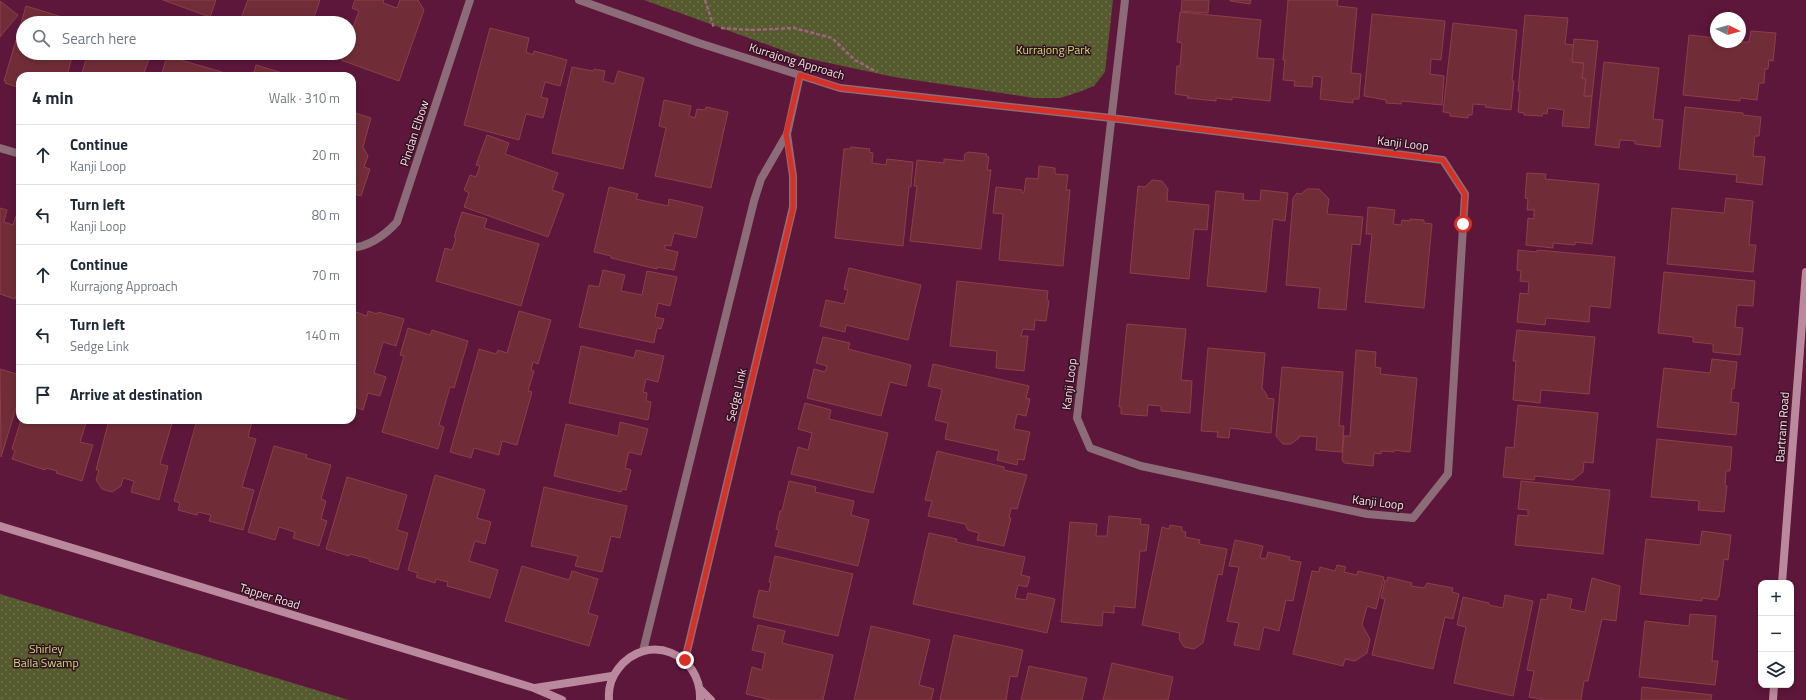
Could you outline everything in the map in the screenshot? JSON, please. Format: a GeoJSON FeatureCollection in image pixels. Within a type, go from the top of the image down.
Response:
{"type":"FeatureCollection","features":[{"type":"Feature","properties":{"kind":"street","name":"Pindan Elbow"},"geometry":{"type":"LineString","coordinates":[[356,248],[375,240],[388,232],[397,222],[470,0]]}},
{"type":"Feature","properties":{"kind":"street","name":"Kurrajong Approach"},"geometry":{"type":"LineString","coordinates":[[579,0],[699,43],[840,88],[1111,118]]}},
{"type":"Feature","properties":{"kind":"street"},"geometry":{"type":"LineString","coordinates":[[1111,118],[1125,0]]}},
{"type":"Feature","properties":{"kind":"street","name":"Sedge Link"},"geometry":{"type":"LineString","coordinates":[[643,651],[754,201],[761,179],[786,134],[800,75]]}},
{"type":"Feature","properties":{"kind":"street","name":"Kanji Loop"},"geometry":{"type":"LineString","coordinates":[[1111,118],[1443,160],[1465,194],[1449,468],[1448,474],[1413,518],[1367,514],[1147,468],[1090,448],[1077,418],[1111,118]]}},
{"type":"Feature","properties":{"kind":"street","name":"Sedge Link"},"geometry":{"type":"LineString","coordinates":[[685,660],[793,208],[793,176],[786,134]]}},
{"type":"Feature","properties":{"kind":"street"},"geometry":{"type":"LineString","coordinates":[[0,148],[16,153]]}},
{"type":"Feature","properties":{"kind":"street","name":"Bartram Road"},"geometry":{"type":"LineString","coordinates":[[1782,580],[1806,272]]}},
{"type":"Feature","properties":{"kind":"street","name":"Tapper Road"},"geometry":{"type":"LineString","coordinates":[[0,526],[534,688],[562,700]]}},
{"type":"Feature","properties":{"kind":"street"},"geometry":{"type":"LineString","coordinates":[[609,700],[608,692],[612,676],[624,661],[631,655],[643,651],[658,649],[670,652],[685,660],[696,675],[701,690],[700,700]]}},
{"type":"Feature","properties":{"kind":"street","name":"Tapper Road"},"geometry":{"type":"LineString","coordinates":[[534,688],[612,676]]}},
{"type":"Feature","properties":{"kind":"street"},"geometry":{"type":"LineString","coordinates":[[1773,700],[1774,688]]}},
{"type":"Feature","properties":{"kind":"street"},"geometry":{"type":"LineString","coordinates":[[701,690],[711,700]]}},
{"type":"Feature","properties":{"kind":"path"},"geometry":{"type":"LineString","coordinates":[[705,0],[714,28],[751,30],[794,28],[832,38],[856,60],[880,74]]}},
{"type":"Feature","properties":{"kind":"green space","name":"Kurrajong Park"},"geometry":{"type":"Polygon","coordinates":[[[644,0],[1113,0],[1105,72],[1094,86],[1060,98],[1034,98],[894,77],[801,57],[644,0]]]}},
{"type":"Feature","properties":{"kind":"green space","name":"Shirley Balla Swamp"},"geometry":{"type":"Polygon","coordinates":[[[0,594],[349,700],[0,700],[0,594]]]}},
{"type":"Feature","properties":{"kind":"building"},"geometry":{"type":"Polygon","coordinates":[[[163,0],[216,0],[210,16],[163,0]]]}},
{"type":"Feature","properties":{"kind":"building"},"geometry":{"type":"Polygon","coordinates":[[[248,0],[320,0],[314,16],[242,16],[248,0]]]}},
{"type":"Feature","properties":{"kind":"building"},"geometry":{"type":"Polygon","coordinates":[[[355,0],[384,0],[383,3],[397,8],[400,0],[418,0],[424,10],[399,81],[341,60],[356,60],[356,19],[359,11],[352,8],[355,0]]]}},
{"type":"Feature","properties":{"kind":"building"},"geometry":{"type":"Polygon","coordinates":[[[1182,0],[1209,0],[1208,13],[1181,11],[1182,0]]]}},
{"type":"Feature","properties":{"kind":"building"},"geometry":{"type":"Polygon","coordinates":[[[1230,0],[1251,0],[1250,4],[1230,0]]]}},
{"type":"Feature","properties":{"kind":"building"},"geometry":{"type":"Polygon","coordinates":[[[1288,0],[1338,0],[1337,6],[1357,8],[1351,73],[1361,74],[1359,99],[1353,99],[1353,103],[1320,99],[1322,77],[1313,76],[1312,87],[1294,86],[1295,81],[1283,80],[1285,60],[1283,60],[1288,0]]]}},
{"type":"Feature","properties":{"kind":"building"},"geometry":{"type":"Polygon","coordinates":[[[0,1],[18,15],[0,37],[0,1]]]}},
{"type":"Feature","properties":{"kind":"building"},"geometry":{"type":"Polygon","coordinates":[[[26,6],[59,16],[23,16],[26,6]]]}},
{"type":"Feature","properties":{"kind":"building"},"geometry":{"type":"Polygon","coordinates":[[[1180,12],[1261,20],[1257,58],[1274,59],[1270,101],[1232,97],[1232,100],[1216,98],[1216,101],[1187,98],[1188,96],[1175,94],[1177,66],[1180,66],[1182,43],[1177,42],[1180,12]]]}},
{"type":"Feature","properties":{"kind":"building"},"geometry":{"type":"Polygon","coordinates":[[[1372,14],[1445,21],[1441,60],[1431,59],[1430,74],[1444,76],[1442,105],[1402,101],[1401,104],[1386,103],[1386,100],[1364,96],[1372,14]]]}},
{"type":"Feature","properties":{"kind":"building"},"geometry":{"type":"Polygon","coordinates":[[[1525,15],[1568,18],[1565,44],[1574,45],[1572,62],[1584,63],[1582,78],[1586,79],[1584,96],[1592,96],[1589,128],[1562,126],[1564,110],[1548,108],[1547,114],[1543,113],[1542,116],[1524,115],[1524,113],[1518,112],[1520,91],[1518,91],[1525,15]]]}},
{"type":"Feature","properties":{"kind":"building"},"geometry":{"type":"Polygon","coordinates":[[[1453,23],[1517,30],[1511,110],[1473,104],[1472,115],[1468,115],[1468,118],[1450,116],[1450,113],[1443,112],[1453,23]]]}},
{"type":"Feature","properties":{"kind":"building"},"geometry":{"type":"Polygon","coordinates":[[[490,28],[529,38],[526,52],[533,55],[534,51],[567,60],[560,86],[545,82],[541,97],[548,99],[543,118],[526,114],[519,140],[464,125],[490,28]]]}},
{"type":"Feature","properties":{"kind":"building"},"geometry":{"type":"Polygon","coordinates":[[[1751,31],[1776,33],[1773,61],[1769,60],[1768,69],[1765,69],[1764,83],[1759,83],[1757,100],[1740,98],[1740,101],[1683,95],[1689,35],[1710,37],[1710,48],[1746,48],[1746,42],[1749,42],[1751,31]]]}},
{"type":"Feature","properties":{"kind":"building"},"geometry":{"type":"Polygon","coordinates":[[[1574,39],[1598,41],[1592,96],[1584,96],[1586,79],[1582,78],[1584,63],[1572,62],[1574,39]]]}},
{"type":"Feature","properties":{"kind":"building"},"geometry":{"type":"Polygon","coordinates":[[[16,40],[16,60],[71,60],[68,72],[16,72],[16,87],[5,83],[6,81],[4,81],[16,40]]]}},
{"type":"Feature","properties":{"kind":"building"},"geometry":{"type":"Polygon","coordinates":[[[86,60],[149,60],[144,72],[82,72],[86,60]]]}},
{"type":"Feature","properties":{"kind":"building"},"geometry":{"type":"Polygon","coordinates":[[[166,60],[181,60],[222,72],[162,72],[166,60]]]}},
{"type":"Feature","properties":{"kind":"building"},"geometry":{"type":"Polygon","coordinates":[[[1604,62],[1659,68],[1653,119],[1663,120],[1660,147],[1635,144],[1635,141],[1620,140],[1619,148],[1595,145],[1604,62]]]}},
{"type":"Feature","properties":{"kind":"building"},"geometry":{"type":"Polygon","coordinates":[[[256,65],[279,72],[254,72],[256,65]]]}},
{"type":"Feature","properties":{"kind":"building"},"geometry":{"type":"Polygon","coordinates":[[[572,67],[593,71],[594,69],[605,71],[603,81],[614,84],[618,71],[644,78],[623,169],[552,153],[572,67]]]}},
{"type":"Feature","properties":{"kind":"building"},"geometry":{"type":"Polygon","coordinates":[[[664,100],[691,106],[689,116],[695,118],[697,109],[705,110],[706,107],[728,112],[711,188],[655,176],[666,128],[659,126],[664,100]]]}},
{"type":"Feature","properties":{"kind":"building"},"geometry":{"type":"Polygon","coordinates":[[[1685,107],[1743,113],[1743,115],[1761,117],[1759,136],[1755,136],[1753,156],[1765,157],[1762,185],[1736,182],[1737,175],[1679,169],[1685,107]]]}},
{"type":"Feature","properties":{"kind":"building"},"geometry":{"type":"Polygon","coordinates":[[[356,113],[371,118],[363,147],[368,156],[364,167],[370,169],[361,196],[356,194],[356,113]]]}},
{"type":"Feature","properties":{"kind":"building"},"geometry":{"type":"Polygon","coordinates":[[[487,135],[509,143],[505,154],[558,173],[552,190],[564,194],[548,237],[464,207],[469,193],[464,190],[470,175],[476,177],[480,166],[476,165],[487,135]]]}},
{"type":"Feature","properties":{"kind":"building"},"geometry":{"type":"Polygon","coordinates":[[[851,147],[870,149],[869,152],[873,153],[872,163],[886,165],[887,159],[913,162],[903,246],[835,238],[844,149],[850,149],[851,147]]]}},
{"type":"Feature","properties":{"kind":"building"},"geometry":{"type":"Polygon","coordinates":[[[968,152],[987,154],[986,156],[989,157],[987,170],[991,170],[981,249],[910,241],[917,186],[914,186],[917,160],[944,163],[944,159],[964,161],[965,154],[968,152]]]}},
{"type":"Feature","properties":{"kind":"building"},"geometry":{"type":"Polygon","coordinates":[[[1039,166],[1055,168],[1055,174],[1068,175],[1066,190],[1070,190],[1063,266],[999,260],[1003,214],[993,213],[996,187],[1022,190],[1022,193],[1024,193],[1026,178],[1038,179],[1039,166]]]}},
{"type":"Feature","properties":{"kind":"building"},"geometry":{"type":"Polygon","coordinates":[[[1527,173],[1546,174],[1545,179],[1599,184],[1592,244],[1575,242],[1575,245],[1553,243],[1553,248],[1526,245],[1528,218],[1534,219],[1534,210],[1527,210],[1528,199],[1525,198],[1527,173]]]}},
{"type":"Feature","properties":{"kind":"building"},"geometry":{"type":"Polygon","coordinates":[[[1152,180],[1162,181],[1168,189],[1167,201],[1209,205],[1207,230],[1194,229],[1189,279],[1130,273],[1138,186],[1145,187],[1152,180]]]}},
{"type":"Feature","properties":{"kind":"building"},"geometry":{"type":"Polygon","coordinates":[[[609,187],[638,194],[636,199],[668,206],[669,199],[703,207],[696,238],[674,233],[671,246],[665,245],[665,249],[678,252],[674,270],[657,267],[657,269],[611,258],[611,256],[594,252],[609,187]]]}},
{"type":"Feature","properties":{"kind":"building"},"geometry":{"type":"Polygon","coordinates":[[[1307,189],[1319,189],[1329,199],[1327,214],[1363,217],[1360,245],[1352,244],[1346,310],[1318,308],[1320,288],[1286,285],[1293,198],[1297,193],[1301,194],[1307,189]]]}},
{"type":"Feature","properties":{"kind":"building"},"geometry":{"type":"Polygon","coordinates":[[[1261,190],[1288,193],[1285,221],[1273,219],[1266,292],[1207,286],[1216,191],[1244,194],[1243,200],[1260,201],[1261,190]]]}},
{"type":"Feature","properties":{"kind":"building"},"geometry":{"type":"Polygon","coordinates":[[[1726,198],[1753,201],[1749,245],[1756,245],[1753,272],[1667,264],[1672,208],[1724,213],[1726,198]]]}},
{"type":"Feature","properties":{"kind":"building"},"geometry":{"type":"Polygon","coordinates":[[[1368,207],[1395,210],[1393,224],[1401,225],[1402,220],[1410,221],[1410,219],[1424,220],[1424,223],[1432,224],[1424,308],[1365,302],[1372,234],[1366,234],[1368,207]]]}},
{"type":"Feature","properties":{"kind":"building"},"geometry":{"type":"Polygon","coordinates":[[[0,208],[7,210],[4,222],[13,225],[16,216],[15,299],[0,294],[0,208]]]}},
{"type":"Feature","properties":{"kind":"building"},"geometry":{"type":"Polygon","coordinates":[[[462,212],[487,219],[484,228],[539,244],[521,306],[436,281],[445,248],[452,250],[456,238],[454,237],[462,212]]]}},
{"type":"Feature","properties":{"kind":"building"},"geometry":{"type":"Polygon","coordinates":[[[1518,250],[1537,252],[1537,250],[1615,257],[1610,308],[1590,306],[1589,322],[1546,318],[1545,325],[1517,322],[1520,293],[1528,294],[1529,282],[1520,281],[1521,271],[1517,270],[1518,250]]]}},
{"type":"Feature","properties":{"kind":"building"},"geometry":{"type":"Polygon","coordinates":[[[849,268],[921,285],[908,340],[846,325],[845,332],[820,326],[826,300],[844,304],[848,290],[844,289],[849,268]]]}},
{"type":"Feature","properties":{"kind":"building"},"geometry":{"type":"Polygon","coordinates":[[[603,270],[625,275],[621,291],[642,295],[647,271],[677,277],[670,306],[658,303],[655,317],[664,319],[661,329],[657,328],[654,343],[579,327],[589,285],[599,287],[603,270]]]}},
{"type":"Feature","properties":{"kind":"building"},"geometry":{"type":"Polygon","coordinates":[[[1664,272],[1755,281],[1753,306],[1737,305],[1735,327],[1743,328],[1740,355],[1713,352],[1713,344],[1693,342],[1693,337],[1658,333],[1664,272]]]}},
{"type":"Feature","properties":{"kind":"building"},"geometry":{"type":"Polygon","coordinates":[[[957,281],[1048,291],[1047,300],[1049,301],[1046,321],[1035,320],[1034,330],[1023,329],[1021,336],[1028,336],[1024,371],[996,368],[997,351],[950,346],[957,281]]]}},
{"type":"Feature","properties":{"kind":"building"},"geometry":{"type":"Polygon","coordinates":[[[368,311],[404,319],[396,346],[383,342],[374,373],[386,377],[380,396],[368,393],[363,410],[356,407],[356,312],[367,316],[368,311]]]}},
{"type":"Feature","properties":{"kind":"building"},"geometry":{"type":"Polygon","coordinates":[[[519,311],[551,320],[538,364],[533,362],[531,370],[534,371],[528,391],[532,392],[517,445],[502,441],[499,455],[474,448],[471,458],[450,452],[479,349],[496,354],[498,350],[507,353],[519,311]]]}},
{"type":"Feature","properties":{"kind":"building"},"geometry":{"type":"Polygon","coordinates":[[[1127,324],[1186,329],[1181,380],[1192,381],[1190,413],[1161,411],[1161,406],[1148,405],[1147,416],[1121,414],[1121,407],[1119,407],[1127,324]]]}},
{"type":"Feature","properties":{"kind":"building"},"geometry":{"type":"Polygon","coordinates":[[[408,328],[430,335],[432,330],[468,341],[454,388],[450,387],[439,425],[444,427],[438,449],[382,432],[404,356],[400,355],[408,328]]]}},
{"type":"Feature","properties":{"kind":"building"},"geometry":{"type":"Polygon","coordinates":[[[1517,330],[1595,337],[1589,394],[1541,390],[1540,403],[1513,400],[1516,361],[1513,361],[1517,330]]]}},
{"type":"Feature","properties":{"kind":"building"},"geometry":{"type":"Polygon","coordinates":[[[823,337],[850,343],[848,349],[911,365],[906,386],[890,382],[881,416],[807,398],[814,369],[825,372],[827,366],[816,363],[823,337]]]}},
{"type":"Feature","properties":{"kind":"building"},"geometry":{"type":"Polygon","coordinates":[[[581,346],[634,358],[636,350],[664,356],[658,382],[646,379],[643,392],[647,393],[646,401],[651,402],[648,420],[569,403],[581,346]]]}},
{"type":"Feature","properties":{"kind":"building"},"geometry":{"type":"Polygon","coordinates":[[[1208,348],[1265,353],[1262,388],[1267,395],[1267,398],[1274,399],[1271,433],[1230,428],[1229,438],[1217,437],[1218,432],[1201,431],[1208,348]]]}},
{"type":"Feature","properties":{"kind":"building"},"geometry":{"type":"Polygon","coordinates":[[[1356,350],[1376,352],[1375,367],[1381,368],[1380,374],[1417,378],[1410,452],[1394,450],[1394,452],[1381,451],[1381,454],[1374,453],[1373,466],[1344,463],[1342,460],[1344,436],[1350,436],[1356,350]]]}},
{"type":"Feature","properties":{"kind":"building"},"geometry":{"type":"Polygon","coordinates":[[[1712,359],[1737,362],[1731,402],[1739,403],[1736,435],[1657,427],[1664,368],[1710,373],[1712,359]]]}},
{"type":"Feature","properties":{"kind":"building"},"geometry":{"type":"Polygon","coordinates":[[[933,364],[1029,386],[1026,398],[1030,399],[1026,416],[1017,414],[1014,429],[1030,432],[1024,460],[1018,459],[1017,465],[997,460],[999,451],[945,439],[948,423],[935,420],[942,389],[928,386],[933,364]]]}},
{"type":"Feature","properties":{"kind":"building"},"geometry":{"type":"Polygon","coordinates":[[[1282,367],[1343,372],[1339,426],[1344,426],[1342,452],[1316,450],[1317,437],[1299,436],[1299,438],[1291,444],[1283,444],[1276,436],[1282,367]]]}},
{"type":"Feature","properties":{"kind":"building"},"geometry":{"type":"Polygon","coordinates":[[[0,369],[16,374],[16,408],[1,457],[0,369]]]}},
{"type":"Feature","properties":{"kind":"building"},"geometry":{"type":"Polygon","coordinates":[[[805,403],[831,410],[829,419],[888,433],[873,493],[791,474],[798,447],[808,450],[812,433],[798,429],[805,403]]]}},
{"type":"Feature","properties":{"kind":"building"},"geometry":{"type":"Polygon","coordinates":[[[1518,405],[1598,413],[1593,463],[1584,462],[1583,472],[1573,480],[1535,476],[1534,480],[1503,477],[1506,447],[1514,448],[1518,405]]]}},
{"type":"Feature","properties":{"kind":"building"},"geometry":{"type":"Polygon","coordinates":[[[620,422],[648,429],[641,455],[629,452],[625,468],[631,470],[626,490],[622,489],[621,492],[554,476],[566,424],[618,436],[620,422]]]}},
{"type":"Feature","properties":{"kind":"building"},"geometry":{"type":"Polygon","coordinates":[[[20,424],[86,424],[80,442],[93,445],[82,481],[56,473],[57,471],[46,468],[45,470],[12,459],[15,451],[12,449],[20,424]]]}},
{"type":"Feature","properties":{"kind":"building"},"geometry":{"type":"Polygon","coordinates":[[[108,424],[172,424],[160,464],[168,466],[159,500],[131,492],[134,481],[123,478],[121,486],[112,492],[102,489],[96,480],[99,470],[96,470],[108,424]]]}},
{"type":"Feature","properties":{"kind":"building"},"geometry":{"type":"Polygon","coordinates":[[[196,424],[251,424],[248,437],[256,439],[242,487],[254,490],[243,530],[209,521],[211,515],[198,512],[197,515],[178,510],[180,503],[174,501],[196,424]]]}},
{"type":"Feature","properties":{"kind":"building"},"geometry":{"type":"Polygon","coordinates":[[[1657,439],[1732,447],[1730,471],[1726,471],[1725,486],[1727,486],[1724,512],[1698,510],[1699,501],[1651,497],[1657,439]]]}},
{"type":"Feature","properties":{"kind":"building"},"geometry":{"type":"Polygon","coordinates":[[[274,446],[307,455],[306,458],[331,465],[321,499],[326,501],[321,519],[327,521],[319,546],[293,538],[295,532],[279,527],[275,540],[248,532],[274,446]]]}},
{"type":"Feature","properties":{"kind":"building"},"geometry":{"type":"Polygon","coordinates":[[[937,451],[1004,467],[1004,470],[1027,475],[1017,509],[1011,508],[1009,518],[1011,518],[1004,546],[977,540],[979,533],[968,530],[965,524],[928,516],[932,501],[925,500],[937,451]]]}},
{"type":"Feature","properties":{"kind":"building"},"geometry":{"type":"Polygon","coordinates":[[[435,475],[485,490],[477,518],[491,522],[485,544],[475,541],[469,561],[498,570],[490,598],[447,586],[448,582],[436,579],[435,583],[416,577],[418,573],[408,570],[435,475]]]}},
{"type":"Feature","properties":{"kind":"building"},"geometry":{"type":"Polygon","coordinates":[[[347,477],[407,495],[397,530],[408,533],[398,570],[369,561],[370,559],[350,554],[349,556],[326,549],[347,477]]]}},
{"type":"Feature","properties":{"kind":"building"},"geometry":{"type":"Polygon","coordinates":[[[789,481],[816,487],[815,492],[854,501],[851,515],[869,520],[858,566],[775,546],[779,530],[776,529],[789,481]]]}},
{"type":"Feature","properties":{"kind":"building"},"geometry":{"type":"Polygon","coordinates":[[[1521,481],[1610,490],[1603,554],[1515,545],[1518,515],[1528,516],[1528,510],[1518,509],[1521,481]]]}},
{"type":"Feature","properties":{"kind":"building"},"geometry":{"type":"Polygon","coordinates":[[[544,487],[627,506],[620,538],[611,536],[602,572],[575,566],[578,556],[531,546],[544,487]]]}},
{"type":"Feature","properties":{"kind":"building"},"geometry":{"type":"Polygon","coordinates":[[[1109,516],[1141,519],[1140,524],[1149,525],[1146,551],[1140,551],[1135,608],[1114,606],[1114,613],[1103,612],[1102,626],[1061,622],[1070,522],[1097,524],[1096,536],[1107,536],[1109,516]]]}},
{"type":"Feature","properties":{"kind":"building"},"geometry":{"type":"Polygon","coordinates":[[[1170,525],[1182,527],[1182,531],[1186,532],[1185,537],[1200,540],[1199,544],[1227,549],[1222,575],[1218,574],[1203,643],[1194,649],[1184,647],[1179,639],[1180,633],[1142,625],[1162,527],[1169,529],[1170,525]]]}},
{"type":"Feature","properties":{"kind":"building"},"geometry":{"type":"Polygon","coordinates":[[[1702,531],[1731,535],[1728,560],[1724,559],[1719,597],[1717,597],[1717,600],[1702,598],[1702,601],[1640,594],[1646,539],[1700,545],[1702,531]]]}},
{"type":"Feature","properties":{"kind":"building"},"geometry":{"type":"Polygon","coordinates":[[[929,533],[957,539],[956,542],[1025,557],[1021,575],[1030,577],[1027,587],[1018,585],[1015,598],[1026,600],[1028,593],[1055,599],[1047,633],[913,604],[929,533]]]}},
{"type":"Feature","properties":{"kind":"building"},"geometry":{"type":"Polygon","coordinates":[[[1235,540],[1263,546],[1260,558],[1266,559],[1268,552],[1290,557],[1289,560],[1301,562],[1293,601],[1286,600],[1279,631],[1264,627],[1259,650],[1234,645],[1239,623],[1227,621],[1239,567],[1229,566],[1235,540]]]}},
{"type":"Feature","properties":{"kind":"building"},"geometry":{"type":"Polygon","coordinates":[[[775,556],[853,574],[838,636],[753,617],[759,590],[769,592],[771,582],[769,582],[775,556]]]}},
{"type":"Feature","properties":{"kind":"building"},"geometry":{"type":"Polygon","coordinates":[[[1337,565],[1346,567],[1344,572],[1357,575],[1358,571],[1384,577],[1376,609],[1367,606],[1362,625],[1370,639],[1367,653],[1355,661],[1345,659],[1343,666],[1293,654],[1312,571],[1319,572],[1320,567],[1335,571],[1337,565]]]}},
{"type":"Feature","properties":{"kind":"building"},"geometry":{"type":"Polygon","coordinates":[[[522,566],[569,580],[572,571],[598,579],[588,613],[598,616],[589,646],[505,621],[522,566]]]}},
{"type":"Feature","properties":{"kind":"building"},"geometry":{"type":"Polygon","coordinates":[[[1388,577],[1412,583],[1411,586],[1424,588],[1427,583],[1453,588],[1452,592],[1459,594],[1453,619],[1445,617],[1433,669],[1372,655],[1385,599],[1381,598],[1385,580],[1387,581],[1388,577]]]}},
{"type":"Feature","properties":{"kind":"building"},"geometry":{"type":"Polygon","coordinates":[[[1592,578],[1620,586],[1616,621],[1602,619],[1588,681],[1584,681],[1581,700],[1545,700],[1529,697],[1534,671],[1527,670],[1541,599],[1547,600],[1548,594],[1572,599],[1570,609],[1585,612],[1592,578]]]}},
{"type":"Feature","properties":{"kind":"building"},"geometry":{"type":"Polygon","coordinates":[[[1505,595],[1533,601],[1513,696],[1454,683],[1466,627],[1457,625],[1463,597],[1503,608],[1505,595]]]}},
{"type":"Feature","properties":{"kind":"building"},"geometry":{"type":"Polygon","coordinates":[[[1690,614],[1716,616],[1712,661],[1718,661],[1715,685],[1639,677],[1645,621],[1689,626],[1690,614]]]}},
{"type":"Feature","properties":{"kind":"building"},"geometry":{"type":"Polygon","coordinates":[[[758,625],[785,631],[782,643],[833,655],[823,700],[771,700],[746,694],[752,667],[762,670],[765,653],[752,650],[758,625]]]}},
{"type":"Feature","properties":{"kind":"building"},"geometry":{"type":"Polygon","coordinates":[[[871,626],[930,640],[919,685],[934,689],[931,700],[854,700],[871,626]]]}},
{"type":"Feature","properties":{"kind":"building"},"geometry":{"type":"Polygon","coordinates":[[[954,635],[1023,650],[1017,677],[1010,676],[1006,700],[940,700],[954,635]]]}},
{"type":"Feature","properties":{"kind":"building"},"geometry":{"type":"Polygon","coordinates":[[[1112,663],[1173,677],[1168,700],[1103,700],[1112,663]]]}},
{"type":"Feature","properties":{"kind":"building"},"geometry":{"type":"Polygon","coordinates":[[[1029,666],[1087,678],[1082,700],[1021,700],[1029,666]]]}},
{"type":"Feature","properties":{"kind":"building"},"geometry":{"type":"Polygon","coordinates":[[[1642,687],[1712,695],[1711,700],[1641,700],[1642,687]]]}},
{"type":"Feature","properties":{"kind":"route"},"geometry":{"type":"LineString","coordinates":[[685,660],[793,208],[793,176],[786,134],[800,75],[840,88],[1111,118],[1443,160],[1465,194],[1463,224]]}}]}
